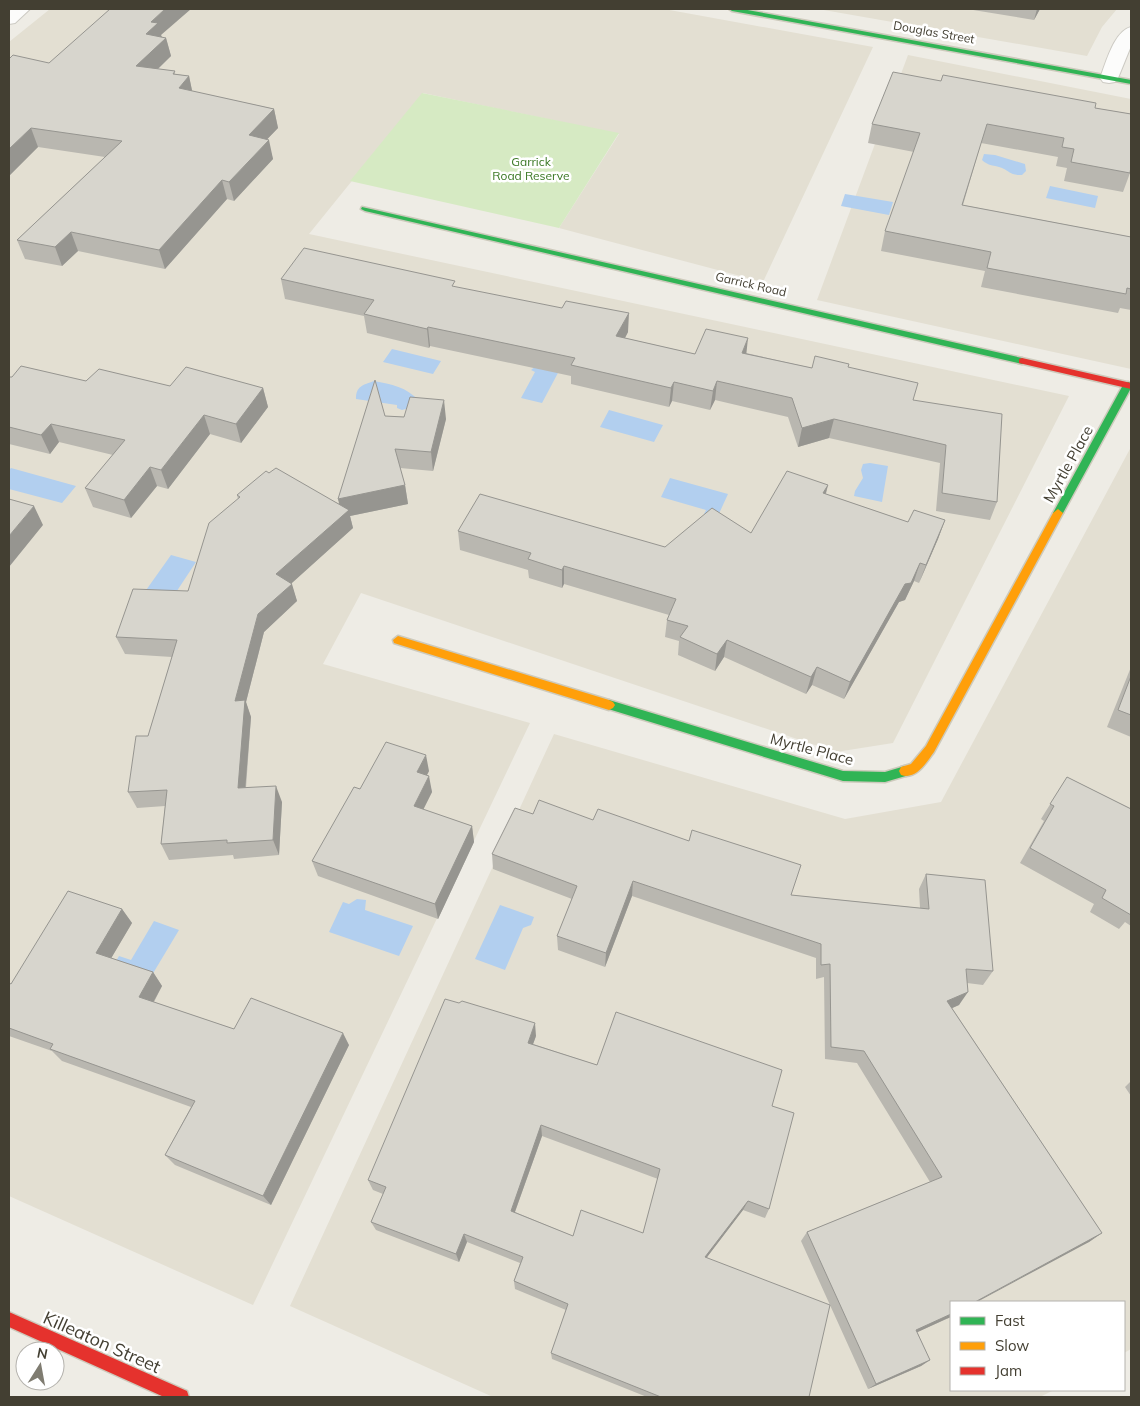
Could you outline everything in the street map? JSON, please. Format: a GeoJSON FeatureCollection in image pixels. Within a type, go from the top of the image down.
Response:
{"type":"FeatureCollection","features":[{"type":"Feature","properties":{"kind":"street"},"geometry":{"type":"LineString","coordinates":[[9,19],[22,9]]}},
{"type":"Feature","properties":{"kind":"street","name":"Douglas Street"},"geometry":{"type":"LineString","coordinates":[[732,9],[1131,82]]}},
{"type":"Feature","properties":{"kind":"street"},"geometry":{"type":"LineString","coordinates":[[1109,78],[1125,40],[1131,32]]}},
{"type":"Feature","properties":{"kind":"street","name":"Garrick Road"},"geometry":{"type":"LineString","coordinates":[[364,209],[1130,385]]}},
{"type":"Feature","properties":{"kind":"street","name":"Myrtle Place"},"geometry":{"type":"LineString","coordinates":[[398,640],[843,776],[885,777],[915,768],[930,749],[1130,385]]}},
{"type":"Feature","properties":{"kind":"street","name":"Killeaton Street"},"geometry":{"type":"LineString","coordinates":[[9,1319],[181,1397]]}},
{"type":"Feature","properties":{"kind":"shaded area"},"geometry":{"type":"Polygon","coordinates":[[[50,9],[664,9],[873,47],[763,282],[559,228],[619,134],[423,93],[309,234],[1069,396],[893,743],[836,752],[361,593],[323,664],[530,723],[253,1305],[9,1196],[9,42],[50,9]]]}},
{"type":"Feature","properties":{"kind":"shaded area"},"geometry":{"type":"Polygon","coordinates":[[[818,9],[1117,9],[1102,27],[1087,56],[818,9]]]}},
{"type":"Feature","properties":{"kind":"shaded area"},"geometry":{"type":"Polygon","coordinates":[[[908,55],[1131,99],[1131,369],[817,300],[908,55]]]}},
{"type":"Feature","properties":{"kind":"shaded area"},"geometry":{"type":"Polygon","coordinates":[[[1131,447],[1131,1349],[1125,1352],[1125,1301],[950,1301],[950,1391],[1052,1391],[1040,1397],[493,1397],[290,1306],[554,734],[845,819],[941,802],[1131,447]]]}},
{"type":"Feature","properties":{"kind":"green space","name":"Garrick Road Reserve"},"geometry":{"type":"Polygon","coordinates":[[[422,93],[619,133],[559,228],[350,181],[422,93]]]}},
{"type":"Feature","properties":{"kind":"water"},"geometry":{"type":"Polygon","coordinates":[[[984,154],[995,155],[1025,164],[1026,171],[1022,175],[1011,173],[984,162],[982,160],[984,154]]]}},
{"type":"Feature","properties":{"kind":"water"},"geometry":{"type":"Polygon","coordinates":[[[1050,186],[1098,196],[1095,208],[1046,198],[1050,186]]]}},
{"type":"Feature","properties":{"kind":"water"},"geometry":{"type":"Polygon","coordinates":[[[845,194],[893,202],[889,215],[841,206],[845,194]]]}},
{"type":"Feature","properties":{"kind":"water"},"geometry":{"type":"Polygon","coordinates":[[[392,349],[441,361],[433,374],[383,362],[392,349]]]}},
{"type":"Feature","properties":{"kind":"water"},"geometry":{"type":"Polygon","coordinates":[[[537,365],[559,371],[542,403],[521,398],[535,372],[531,370],[537,365]]]}},
{"type":"Feature","properties":{"kind":"water"},"geometry":{"type":"Polygon","coordinates":[[[374,381],[404,389],[419,401],[413,407],[402,410],[397,408],[397,405],[356,399],[357,391],[363,385],[374,381]]]}},
{"type":"Feature","properties":{"kind":"water"},"geometry":{"type":"Polygon","coordinates":[[[609,410],[663,425],[654,442],[600,427],[609,410]]]}},
{"type":"Feature","properties":{"kind":"water"},"geometry":{"type":"Polygon","coordinates":[[[870,463],[888,466],[882,502],[854,496],[863,478],[861,470],[863,464],[870,463]]]}},
{"type":"Feature","properties":{"kind":"water"},"geometry":{"type":"Polygon","coordinates":[[[11,468],[76,486],[62,503],[9,489],[9,470],[11,468]]]}},
{"type":"Feature","properties":{"kind":"water"},"geometry":{"type":"Polygon","coordinates":[[[670,478],[728,494],[717,518],[704,514],[706,510],[661,497],[670,478]]]}},
{"type":"Feature","properties":{"kind":"water"},"geometry":{"type":"Polygon","coordinates":[[[171,555],[196,562],[167,606],[144,593],[171,555]]]}},
{"type":"Feature","properties":{"kind":"water"},"geometry":{"type":"Polygon","coordinates":[[[357,899],[366,900],[365,910],[413,926],[399,956],[329,932],[343,902],[349,904],[357,899]]]}},
{"type":"Feature","properties":{"kind":"water"},"geometry":{"type":"Polygon","coordinates":[[[500,905],[534,917],[531,925],[523,928],[505,970],[475,959],[500,905]]]}},
{"type":"Feature","properties":{"kind":"water"},"geometry":{"type":"Polygon","coordinates":[[[154,921],[179,930],[146,985],[110,972],[119,956],[131,960],[154,921]]]}},
{"type":"Feature","properties":{"kind":"building"},"geometry":{"type":"Polygon","coordinates":[[[110,9],[165,9],[151,22],[158,23],[146,34],[166,38],[136,66],[175,71],[173,74],[189,76],[179,88],[274,109],[249,135],[269,140],[229,182],[222,180],[159,250],[71,232],[55,247],[17,240],[122,141],[31,128],[9,149],[9,59],[13,55],[49,63],[110,9]]]}},
{"type":"Feature","properties":{"kind":"building"},"geometry":{"type":"Polygon","coordinates":[[[893,72],[941,81],[943,75],[1096,103],[1095,108],[1131,114],[1130,173],[1071,162],[1074,149],[1062,147],[1064,138],[987,124],[962,205],[1131,237],[1131,289],[1127,288],[1126,294],[987,268],[991,252],[885,231],[920,133],[872,124],[893,72]]]}},
{"type":"Feature","properties":{"kind":"building"},"geometry":{"type":"Polygon","coordinates":[[[304,248],[455,281],[452,286],[562,308],[566,301],[629,313],[616,336],[695,354],[706,329],[748,338],[742,353],[812,368],[815,356],[849,364],[848,367],[918,383],[913,400],[1002,414],[997,502],[942,493],[946,445],[834,419],[802,428],[792,398],[717,381],[713,391],[674,382],[671,388],[571,365],[575,358],[428,327],[427,329],[364,314],[374,300],[281,279],[304,248]]]}},
{"type":"Feature","properties":{"kind":"building"},"geometry":{"type":"Polygon","coordinates":[[[21,366],[86,381],[99,369],[170,386],[186,367],[263,388],[236,424],[204,415],[161,470],[150,467],[124,500],[85,488],[125,440],[51,424],[41,435],[9,427],[9,377],[12,377],[21,366]]]}},
{"type":"Feature","properties":{"kind":"building"},"geometry":{"type":"Polygon","coordinates":[[[375,380],[385,416],[404,417],[410,397],[444,400],[431,452],[395,449],[405,485],[338,499],[375,380]]]}},
{"type":"Feature","properties":{"kind":"building"},"geometry":{"type":"Polygon","coordinates":[[[276,468],[349,510],[276,574],[292,584],[258,614],[235,701],[245,700],[238,788],[276,786],[273,840],[227,843],[227,840],[161,844],[167,790],[128,792],[136,736],[148,736],[177,640],[116,637],[133,589],[188,591],[209,523],[240,497],[237,495],[266,471],[269,473],[276,468]]]}},
{"type":"Feature","properties":{"kind":"building"},"geometry":{"type":"Polygon","coordinates":[[[787,471],[828,485],[823,493],[908,522],[914,510],[945,520],[926,565],[920,563],[911,583],[905,584],[850,682],[817,667],[811,677],[727,640],[717,654],[680,637],[688,626],[667,620],[676,599],[564,566],[562,570],[528,559],[531,553],[458,531],[480,494],[665,547],[712,508],[751,533],[787,471]]]}},
{"type":"Feature","properties":{"kind":"building"},"geometry":{"type":"Polygon","coordinates":[[[9,499],[34,506],[9,536],[9,499]]]}},
{"type":"Feature","properties":{"kind":"building"},"geometry":{"type":"Polygon","coordinates":[[[1131,676],[1131,715],[1118,710],[1131,676]]]}},
{"type":"Feature","properties":{"kind":"building"},"geometry":{"type":"Polygon","coordinates":[[[386,742],[426,755],[417,772],[429,776],[414,806],[472,826],[435,904],[312,861],[354,787],[360,789],[386,742]]]}},
{"type":"Feature","properties":{"kind":"building"},"geometry":{"type":"Polygon","coordinates":[[[1067,777],[1131,809],[1131,915],[1102,898],[1106,890],[1030,848],[1054,806],[1050,804],[1067,777]]]}},
{"type":"Feature","properties":{"kind":"building"},"geometry":{"type":"Polygon","coordinates":[[[539,800],[593,820],[598,809],[689,841],[692,830],[801,865],[791,895],[929,909],[926,874],[985,880],[993,971],[966,969],[968,992],[947,1001],[1102,1233],[977,1301],[950,1301],[950,1314],[916,1330],[930,1360],[876,1384],[807,1232],[942,1177],[864,1051],[831,1047],[830,964],[821,965],[821,944],[633,881],[606,953],[557,936],[577,886],[492,854],[515,808],[533,814],[539,800]]]}},
{"type":"Feature","properties":{"kind":"building"},"geometry":{"type":"Polygon","coordinates":[[[68,891],[122,909],[96,953],[153,972],[139,997],[234,1029],[251,998],[343,1033],[263,1196],[165,1155],[195,1101],[50,1049],[53,1044],[9,1028],[9,983],[11,984],[68,891]]]}},
{"type":"Feature","properties":{"kind":"building"},"geometry":{"type":"Polygon","coordinates":[[[445,999],[459,1003],[462,1001],[535,1023],[528,1043],[597,1065],[616,1012],[782,1070],[772,1106],[794,1113],[769,1209],[748,1201],[705,1257],[830,1305],[809,1397],[661,1397],[551,1353],[568,1304],[514,1281],[523,1257],[464,1234],[456,1254],[371,1222],[386,1187],[368,1180],[445,999]],[[541,1125],[511,1211],[573,1236],[581,1210],[643,1233],[660,1169],[541,1125]]]}},
{"type":"Feature","properties":{"kind":"traffic: fast"},"geometry":{"type":"LineString","coordinates":[[732,9],[1131,82]]}},
{"type":"Feature","properties":{"kind":"traffic: fast"},"geometry":{"type":"LineString","coordinates":[[365,209],[1022,361]]}},
{"type":"Feature","properties":{"kind":"traffic: fast"},"geometry":{"type":"LineString","coordinates":[[1058,513],[1128,385]]}},
{"type":"Feature","properties":{"kind":"traffic: fast"},"geometry":{"type":"LineString","coordinates":[[609,705],[843,776],[885,777],[905,771]]}},
{"type":"Feature","properties":{"kind":"traffic: slow"},"geometry":{"type":"LineString","coordinates":[[905,771],[915,768],[930,749],[1058,513]]}},
{"type":"Feature","properties":{"kind":"traffic: slow"},"geometry":{"type":"LineString","coordinates":[[398,640],[609,705]]}},
{"type":"Feature","properties":{"kind":"traffic: jam"},"geometry":{"type":"LineString","coordinates":[[1022,361],[1131,386]]}},
{"type":"Feature","properties":{"kind":"traffic: jam"},"geometry":{"type":"LineString","coordinates":[[9,1319],[181,1397]]}}]}
